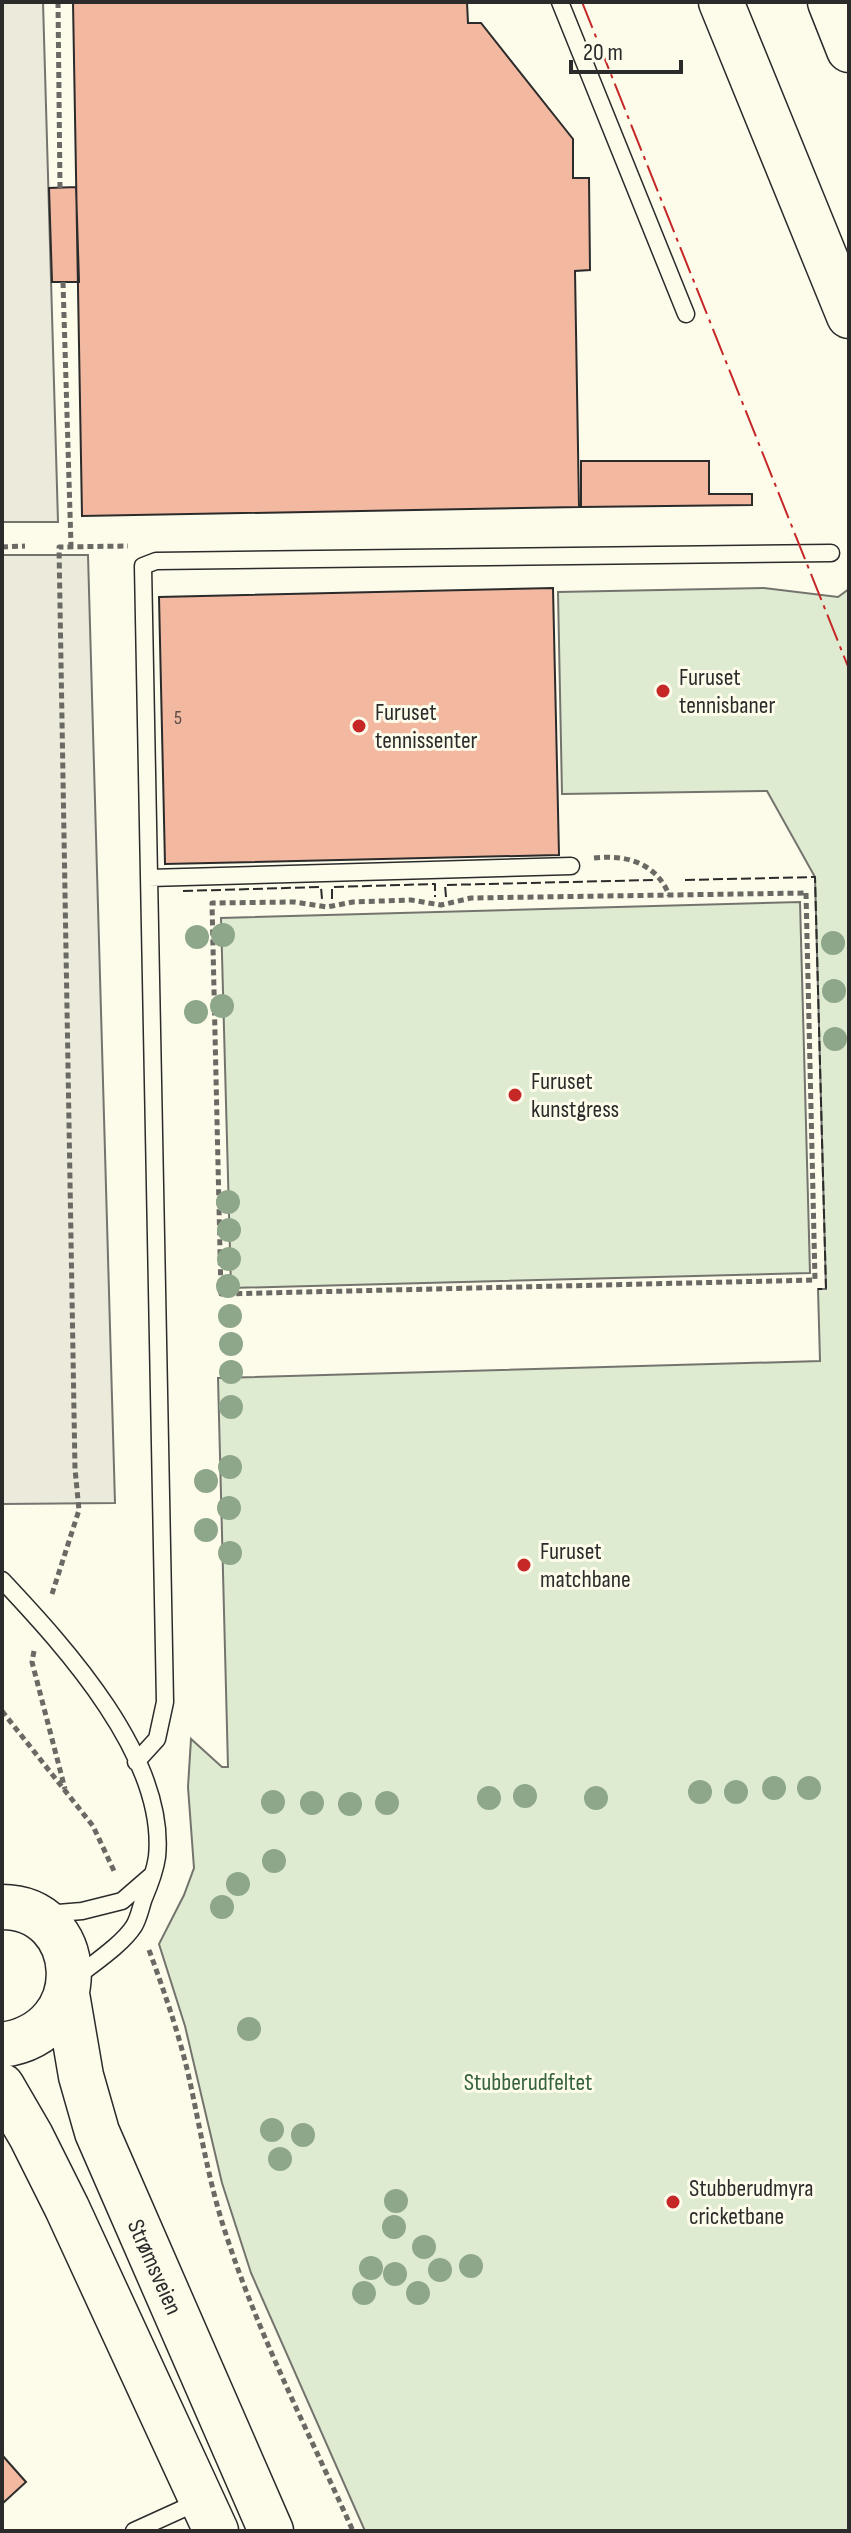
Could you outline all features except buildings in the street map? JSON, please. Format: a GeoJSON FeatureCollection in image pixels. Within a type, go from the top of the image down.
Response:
{"type":"FeatureCollection","features":[{"type":"Feature","properties":{"kind":"main road"},"geometry":{"type":"LineString","coordinates":[[721,2],[849,316]]}},
{"type":"Feature","properties":{"kind":"main road"},"geometry":{"type":"LineString","coordinates":[[830,2],[849,50]]}},
{"type":"Feature","properties":{"kind":"main road"},"geometry":{"type":"LineString","coordinates":[[2,1874],[21,1911]]}},
{"type":"Feature","properties":{"kind":"main road","name":"Strømsveien"},"geometry":{"type":"LineString","coordinates":[[21,1911],[50,1927],[62,1944],[68,1963],[68,1988],[81,2076],[97,2132],[271,2531]]}},
{"type":"Feature","properties":{"kind":"main road"},"geometry":{"type":"LineString","coordinates":[[2,2045],[21,2042],[41,2032],[57,2015],[68,1988]]}},
{"type":"Feature","properties":{"kind":"main road"},"geometry":{"type":"LineString","coordinates":[[2,2086],[67,2208],[209,2516]]}},
{"type":"Feature","properties":{"kind":"lane"},"geometry":{"type":"LineString","coordinates":[[560,2],[686,314]]}},
{"type":"Feature","properties":{"kind":"lane"},"geometry":{"type":"LineString","coordinates":[[136,1762],[157,1739],[165,1702],[143,566],[156,561],[831,553]]}},
{"type":"Feature","properties":{"kind":"lane"},"geometry":{"type":"LineString","coordinates":[[149,878],[571,866]]}},
{"type":"Feature","properties":{"kind":"lane"},"geometry":{"type":"LineString","coordinates":[[2,1580],[68,1653],[106,1705],[124,1735],[149,1791],[154,1818],[157,1855],[134,1926],[68,1988]]}},
{"type":"Feature","properties":{"kind":"lane"},"geometry":{"type":"LineString","coordinates":[[21,1911],[82,1911],[122,1901],[153,1874]]}},
{"type":"Feature","properties":{"kind":"lane"},"geometry":{"type":"LineString","coordinates":[[134,2531],[209,2516]]}},
{"type":"Feature","properties":{"kind":"path"},"geometry":{"type":"LineString","coordinates":[[58,2],[60,188]]}},
{"type":"Feature","properties":{"kind":"path"},"geometry":{"type":"LineString","coordinates":[[63,282],[71,546]]}},
{"type":"Feature","properties":{"kind":"path"},"geometry":{"type":"LineString","coordinates":[[2,547],[25,546]]}},
{"type":"Feature","properties":{"kind":"path"},"geometry":{"type":"LineString","coordinates":[[49,1603],[79,1510],[75,1469],[59,547]]}},
{"type":"Feature","properties":{"kind":"path"},"geometry":{"type":"LineString","coordinates":[[571,866],[581,860],[609,856],[645,865],[663,879],[669,895]]}},
{"type":"Feature","properties":{"kind":"path"},"geometry":{"type":"LineString","coordinates":[[806,893],[815,1280],[221,1294],[212,903],[294,902],[327,907],[353,902],[396,901],[441,905],[471,898],[669,895],[806,893]]}},
{"type":"Feature","properties":{"kind":"path"},"geometry":{"type":"LineString","coordinates":[[34,1650],[32,1662],[66,1794]]}},
{"type":"Feature","properties":{"kind":"path"},"geometry":{"type":"LineString","coordinates":[[2,1711],[93,1826],[117,1878]]}},
{"type":"Feature","properties":{"kind":"path"},"geometry":{"type":"LineString","coordinates":[[145,1942],[173,2015],[210,2179],[235,2262],[252,2307],[353,2531]]}},
{"type":"Feature","properties":{"kind":"green space","name":"Stubberudfeltet"},"geometry":{"type":"Polygon","coordinates":[[[764,588],[838,597],[849,589],[849,2531],[365,2531],[251,2273],[222,2183],[185,2026],[159,1944],[194,1868],[188,1787],[191,1739],[222,1767],[228,1767],[218,1378],[820,1361],[818,1289],[826,1289],[815,877],[767,791],[562,794],[558,592],[764,588]]]}},
{"type":"Feature","properties":{"kind":"green space","name":"Furuset kunstgress"},"geometry":{"type":"Polygon","coordinates":[[[800,902],[810,1273],[231,1288],[221,918],[800,902]]]}},
{"type":"Feature","properties":{"kind":"shaded area"},"geometry":{"type":"Polygon","coordinates":[[[2,2],[43,2],[58,522],[2,522],[2,2]]]}},
{"type":"Feature","properties":{"kind":"shaded area"},"geometry":{"type":"Polygon","coordinates":[[[2,555],[88,555],[115,1503],[2,1504],[2,555]]]}},
{"type":"Feature","properties":{"kind":"fence"},"geometry":{"type":"LineString","coordinates":[[685,880],[815,877],[826,1289],[818,1289]]}},
{"type":"Feature","properties":{"kind":"fence"},"geometry":{"type":"LineString","coordinates":[[446,897],[445,885],[654,880]]}},
{"type":"Feature","properties":{"kind":"fence"},"geometry":{"type":"LineString","coordinates":[[332,899],[332,887],[435,884],[435,897]]}},
{"type":"Feature","properties":{"kind":"fence"},"geometry":{"type":"LineString","coordinates":[[183,891],[321,887],[322,899]]}},
{"type":"Feature","properties":{"kind":"power"},"geometry":{"type":"LineString","coordinates":[[582,2],[849,669]]}},
{"type":"Feature","properties":{"kind":"place","name":"Furuset tennisbaner"},"geometry":{"type":"Point","coordinates":[663,691]}},
{"type":"Feature","properties":{"kind":"place","name":"Furuset tennissenter"},"geometry":{"type":"Point","coordinates":[359,726]}},
{"type":"Feature","properties":{"kind":"place","name":"Furuset kunstgress"},"geometry":{"type":"Point","coordinates":[515,1095]}},
{"type":"Feature","properties":{"kind":"place","name":"Furuset matchbane"},"geometry":{"type":"Point","coordinates":[524,1565]}},
{"type":"Feature","properties":{"kind":"place","name":"Stubberudmyra cricketbane"},"geometry":{"type":"Point","coordinates":[673,2202]}}]}
